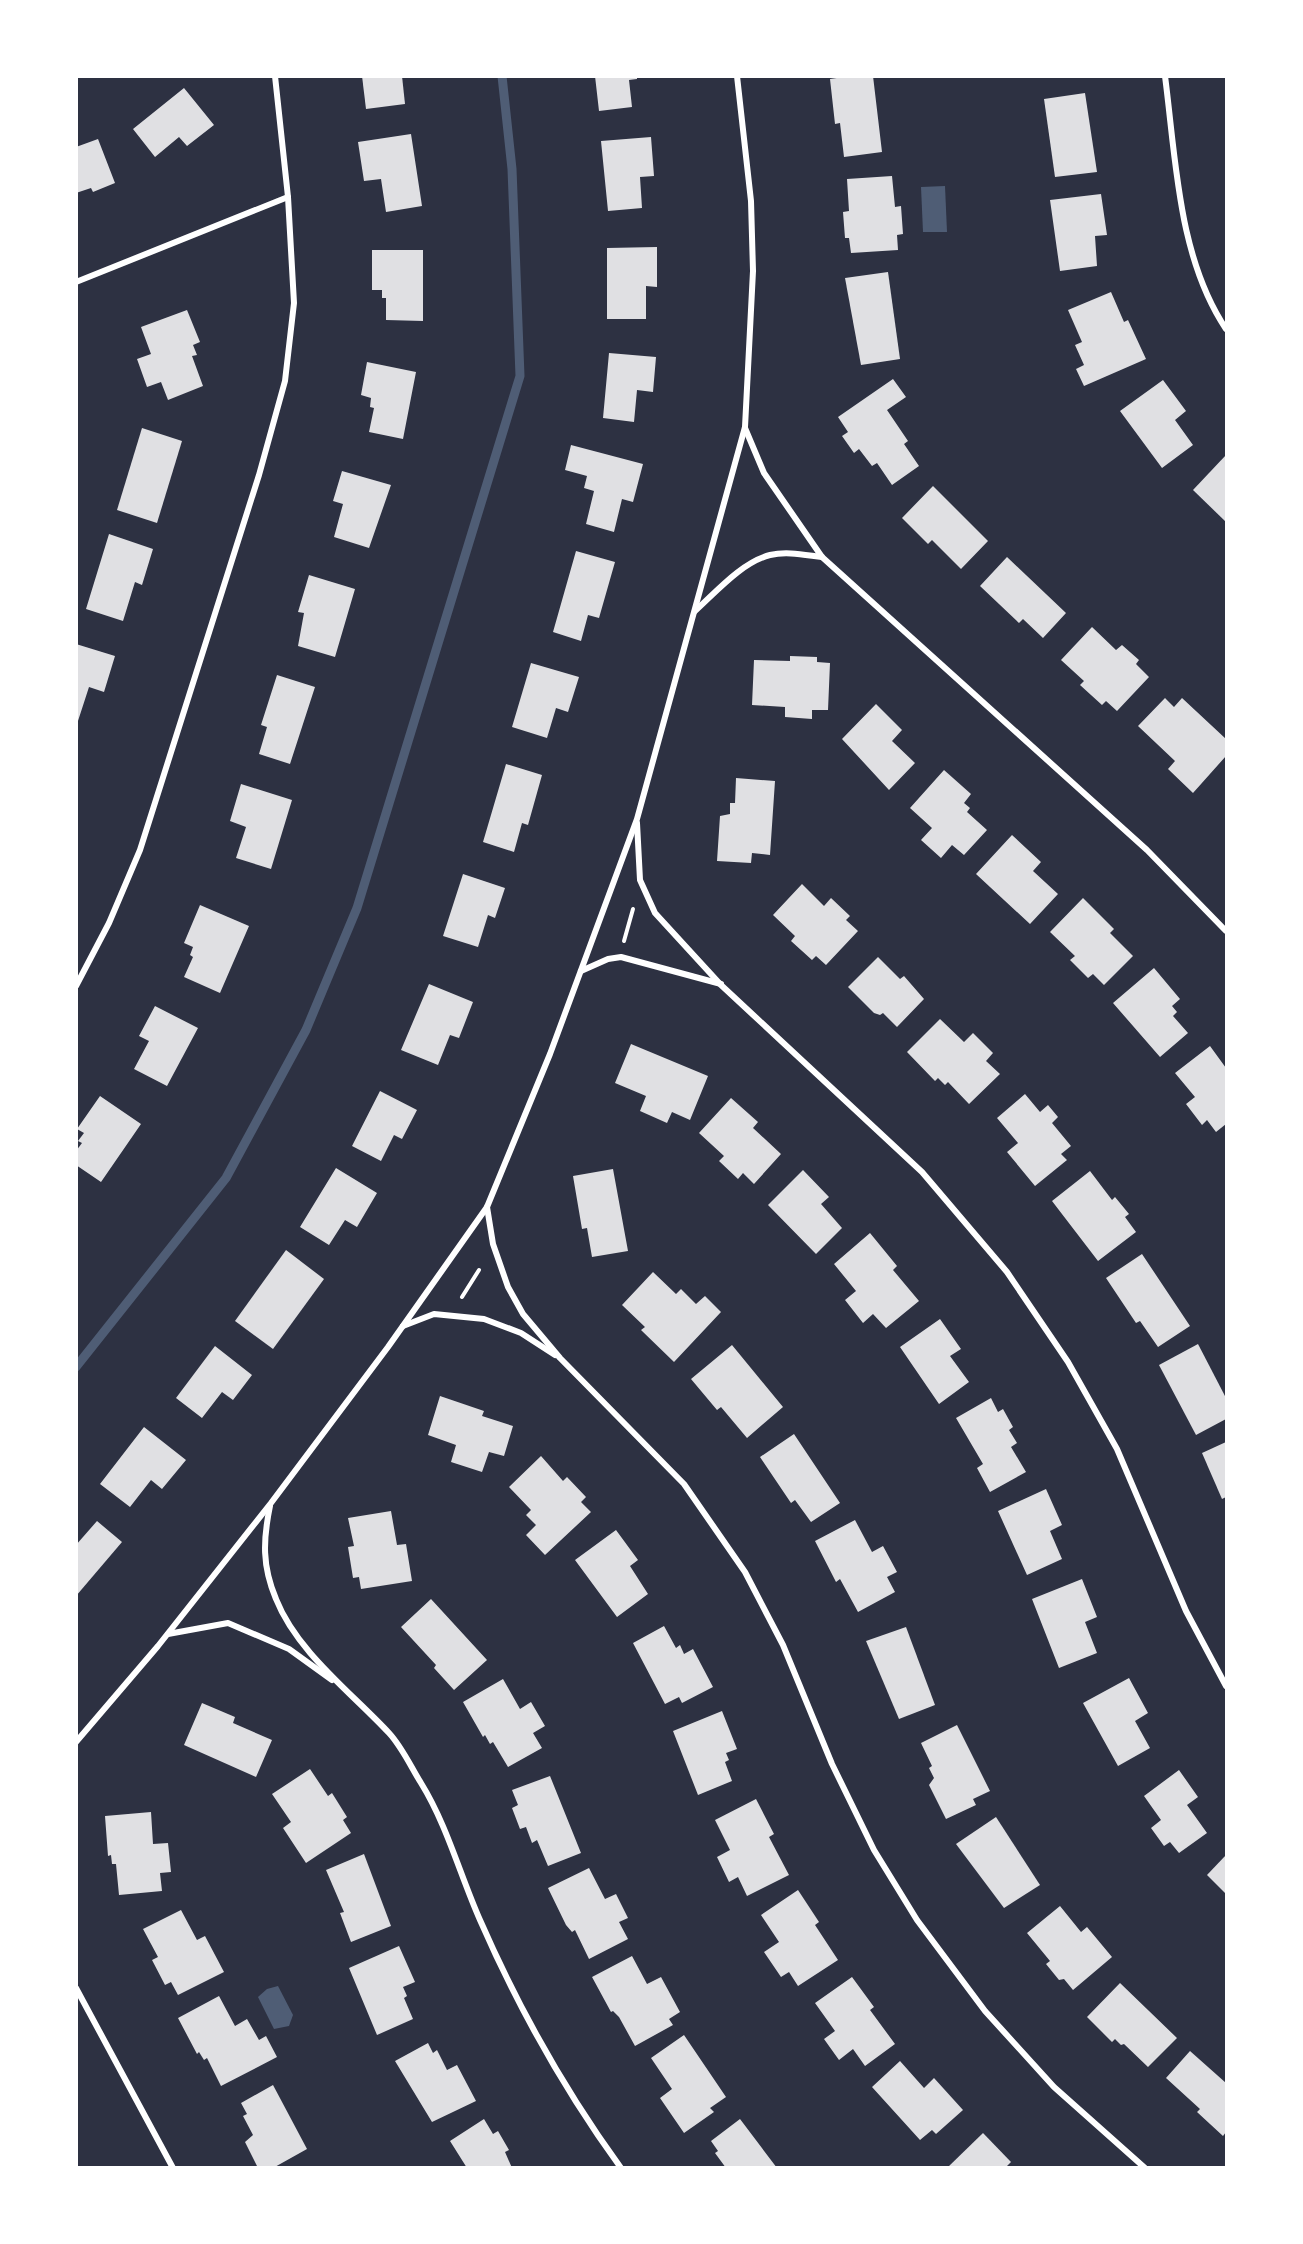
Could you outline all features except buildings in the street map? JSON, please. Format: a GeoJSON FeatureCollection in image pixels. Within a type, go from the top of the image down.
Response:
{"type":"FeatureCollection","features":[{"type":"Feature","properties":{"kind":"street"},"geometry":{"type":"LineString","coordinates":[[76,986],[109,923],[140,850],[278,410],[291,342],[294,303],[288,197],[275,76]]}},
{"type":"Feature","properties":{"kind":"street"},"geometry":{"type":"LineString","coordinates":[[1165,76],[1185,217],[1201,279],[1227,329]]}},
{"type":"Feature","properties":{"kind":"street"},"geometry":{"type":"LineString","coordinates":[[76,1742],[168,1634],[271,1503],[403,1326],[487,1207],[581,970],[637,819],[745,427],[753,271],[751,201],[738,78]]}},
{"type":"Feature","properties":{"kind":"street"},"geometry":{"type":"LineString","coordinates":[[76,282],[288,197]]}},
{"type":"Feature","properties":{"kind":"street"},"geometry":{"type":"LineString","coordinates":[[745,427],[764,472],[822,556],[1147,850],[1227,931]]}},
{"type":"Feature","properties":{"kind":"street"},"geometry":{"type":"LineString","coordinates":[[695,611],[742,569],[769,555],[791,553],[822,556]]}},
{"type":"Feature","properties":{"kind":"street"},"geometry":{"type":"LineString","coordinates":[[637,819],[640,880],[655,913],[722,985],[922,1172],[1007,1272],[1068,1362],[1118,1449],[1186,1611],[1227,1686]]}},
{"type":"Feature","properties":{"kind":"street"},"geometry":{"type":"LineString","coordinates":[[581,970],[608,959],[621,957],[722,985]]}},
{"type":"Feature","properties":{"kind":"street"},"geometry":{"type":"LineString","coordinates":[[487,1207],[493,1244],[508,1287],[523,1314],[560,1358],[684,1484],[713,1522],[745,1572],[783,1645],[841,1783],[874,1850],[916,1920],[985,2011],[1046,2078],[1145,2168]]}},
{"type":"Feature","properties":{"kind":"street"},"geometry":{"type":"LineString","coordinates":[[403,1326],[434,1314],[484,1319],[521,1334],[560,1358]]}},
{"type":"Feature","properties":{"kind":"street"},"geometry":{"type":"LineString","coordinates":[[271,1503],[263,1538],[275,1599],[291,1628],[342,1687],[391,1735],[423,1786],[508,1981],[592,2128],[621,2168]]}},
{"type":"Feature","properties":{"kind":"street"},"geometry":{"type":"LineString","coordinates":[[168,1634],[228,1623],[289,1649],[342,1687]]}},
{"type":"Feature","properties":{"kind":"street"},"geometry":{"type":"LineString","coordinates":[[76,1988],[173,2168]]}},
{"type":"Feature","properties":{"kind":"path"},"geometry":{"type":"LineString","coordinates":[[624,942],[633,909]]}},
{"type":"Feature","properties":{"kind":"path"},"geometry":{"type":"LineString","coordinates":[[462,1297],[478,1270]]}},
{"type":"Feature","properties":{"kind":"water"},"geometry":{"type":"Polygon","coordinates":[[[945,186],[947,232],[923,232],[921,187],[945,186]]]}},
{"type":"Feature","properties":{"kind":"water"},"geometry":{"type":"Polygon","coordinates":[[[278,1986],[293,2015],[289,2026],[274,2029],[258,1997],[267,1989],[278,1986]]]}},
{"type":"Feature","properties":{"kind":"waterway"},"geometry":{"type":"LineString","coordinates":[[76,1367],[226,1178],[306,1030],[357,908],[520,376],[512,169],[502,76]]}}]}
